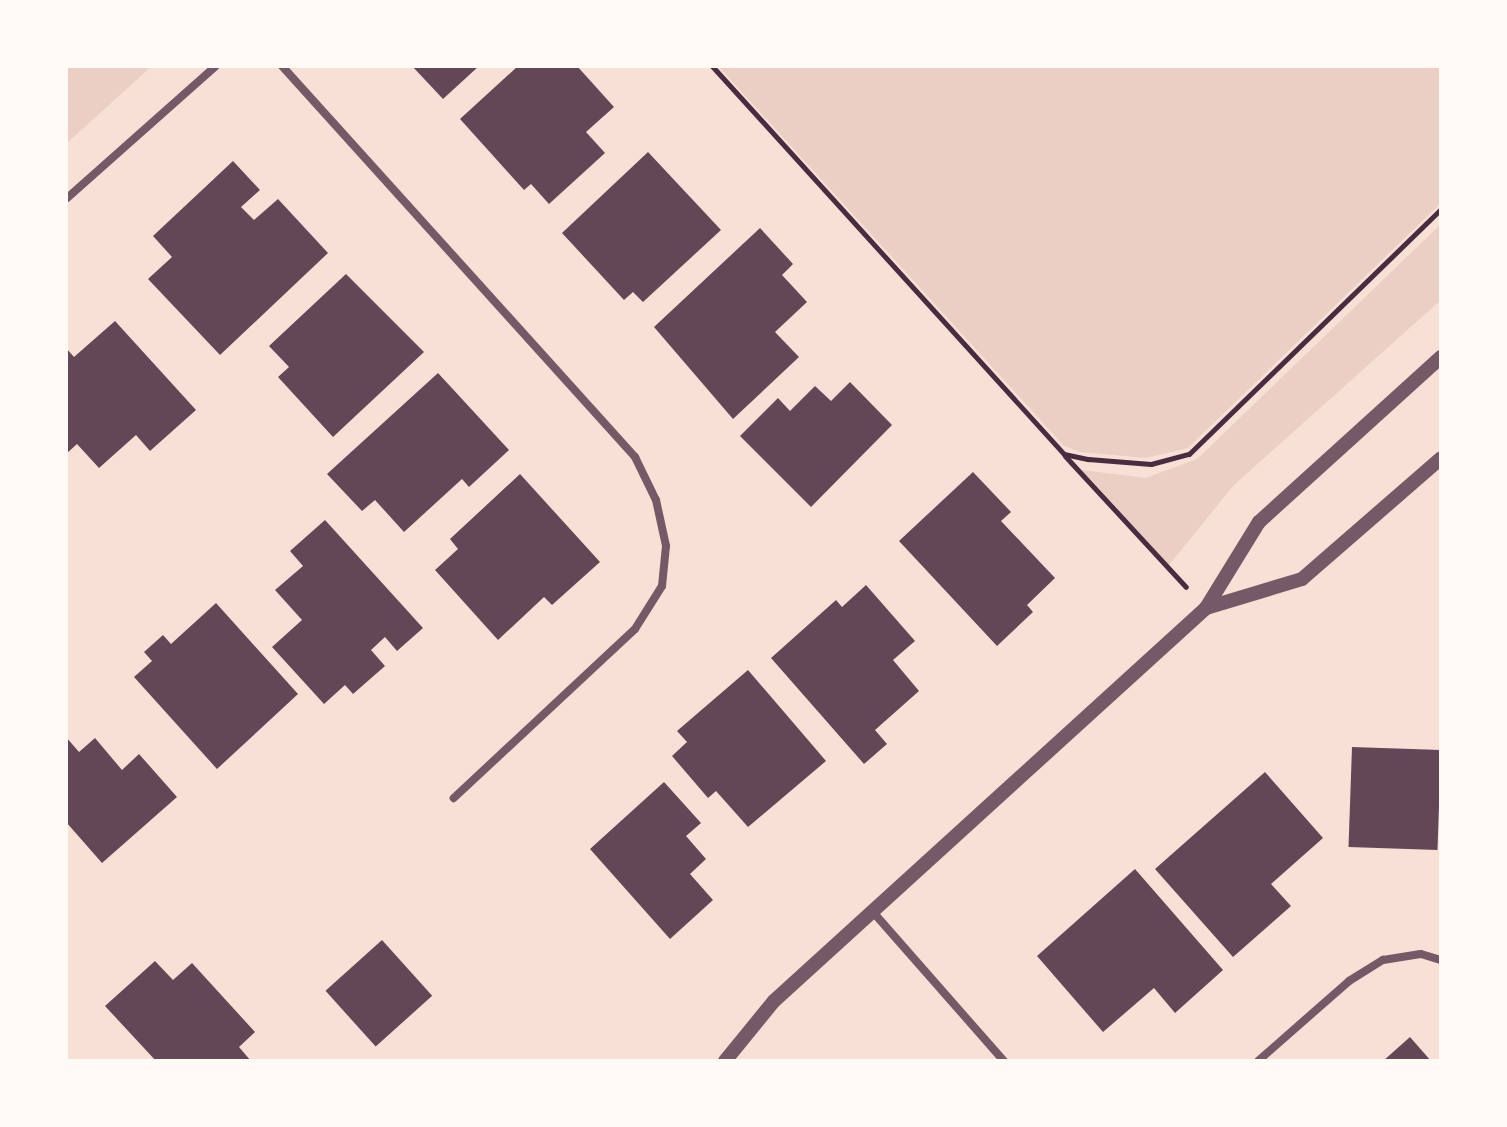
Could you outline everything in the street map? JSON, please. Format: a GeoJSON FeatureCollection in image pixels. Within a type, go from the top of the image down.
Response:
{"type":"FeatureCollection","features":[{"type":"Feature","properties":{"kind":"street"},"geometry":{"type":"LineString","coordinates":[[66,199],[216,66]]}},
{"type":"Feature","properties":{"kind":"street"},"geometry":{"type":"LineString","coordinates":[[282,66],[635,457],[656,500],[666,546],[662,586],[635,629],[454,798]]}},
{"type":"Feature","properties":{"kind":"street"},"geometry":{"type":"LineString","coordinates":[[725,1061],[774,1001],[1206,608],[1259,522],[1441,357]]}},
{"type":"Feature","properties":{"kind":"street"},"geometry":{"type":"LineString","coordinates":[[1206,608],[1302,579],[1441,458]]}},
{"type":"Feature","properties":{"kind":"street"},"geometry":{"type":"LineString","coordinates":[[873,912],[1004,1061]]}},
{"type":"Feature","properties":{"kind":"street"},"geometry":{"type":"LineString","coordinates":[[1258,1061],[1349,981],[1383,960],[1421,954],[1441,960]]}},
{"type":"Feature","properties":{"kind":"path"},"geometry":{"type":"LineString","coordinates":[[712,66],[1206,608]]}},
{"type":"Feature","properties":{"kind":"path"},"geometry":{"type":"LineString","coordinates":[[1064,454],[1151,464],[1189,454],[1441,209]]}},
{"type":"Feature","properties":{"kind":"shaded area"},"geometry":{"type":"Polygon","coordinates":[[[66,66],[152,66],[66,144],[66,66]]]}},
{"type":"Feature","properties":{"kind":"shaded area"},"geometry":{"type":"Polygon","coordinates":[[[718,66],[1441,66],[1441,203],[1188,448],[1146,458],[1080,452],[1064,446],[718,66]]]}},
{"type":"Feature","properties":{"kind":"shaded area"},"geometry":{"type":"Polygon","coordinates":[[[1441,224],[1441,300],[1234,485],[1169,565],[1082,470],[1146,478],[1197,459],[1441,224]]]}},
{"type":"Feature","properties":{"kind":"building"},"geometry":{"type":"Polygon","coordinates":[[[412,66],[479,66],[443,99],[412,66]]]}},
{"type":"Feature","properties":{"kind":"building"},"geometry":{"type":"Polygon","coordinates":[[[518,66],[577,66],[614,107],[586,132],[605,153],[549,204],[531,184],[524,190],[460,119],[518,66]]]}},
{"type":"Feature","properties":{"kind":"building"},"geometry":{"type":"Polygon","coordinates":[[[648,152],[721,230],[643,302],[633,292],[624,300],[562,233],[648,152]]]}},
{"type":"Feature","properties":{"kind":"building"},"geometry":{"type":"Polygon","coordinates":[[[233,161],[260,190],[241,207],[254,220],[278,199],[328,253],[220,355],[148,279],[172,257],[153,236],[233,161]]]}},
{"type":"Feature","properties":{"kind":"building"},"geometry":{"type":"Polygon","coordinates":[[[760,228],[793,264],[782,275],[807,302],[775,332],[799,357],[733,419],[654,327],[760,228]]]}},
{"type":"Feature","properties":{"kind":"building"},"geometry":{"type":"Polygon","coordinates":[[[346,274],[424,352],[333,437],[278,377],[289,367],[269,346],[346,274]]]}},
{"type":"Feature","properties":{"kind":"building"},"geometry":{"type":"Polygon","coordinates":[[[115,321],[196,410],[150,451],[136,435],[99,468],[77,444],[66,454],[66,348],[74,357],[115,321]]]}},
{"type":"Feature","properties":{"kind":"building"},"geometry":{"type":"Polygon","coordinates":[[[438,373],[509,450],[469,487],[462,479],[404,532],[375,500],[362,511],[327,474],[438,373]]]}},
{"type":"Feature","properties":{"kind":"building"},"geometry":{"type":"Polygon","coordinates":[[[850,382],[892,425],[811,507],[740,436],[778,398],[790,411],[815,386],[831,401],[850,382]]]}},
{"type":"Feature","properties":{"kind":"building"},"geometry":{"type":"Polygon","coordinates":[[[973,472],[1011,512],[1001,521],[1055,578],[1027,605],[1033,612],[997,646],[899,541],[973,472]]]}},
{"type":"Feature","properties":{"kind":"building"},"geometry":{"type":"Polygon","coordinates":[[[520,474],[600,562],[552,605],[544,597],[498,640],[435,570],[458,549],[450,539],[520,474]]]}},
{"type":"Feature","properties":{"kind":"building"},"geometry":{"type":"Polygon","coordinates":[[[325,520],[423,628],[397,651],[385,637],[371,650],[385,666],[353,694],[345,685],[324,704],[272,647],[302,620],[275,590],[303,566],[290,551],[325,520]]]}},
{"type":"Feature","properties":{"kind":"building"},"geometry":{"type":"Polygon","coordinates":[[[866,585],[915,641],[893,660],[919,691],[875,730],[887,744],[864,764],[771,658],[836,600],[842,607],[866,585]]]}},
{"type":"Feature","properties":{"kind":"building"},"geometry":{"type":"Polygon","coordinates":[[[216,603],[298,694],[217,769],[134,677],[152,661],[144,652],[163,635],[171,644],[216,603]]]}},
{"type":"Feature","properties":{"kind":"building"},"geometry":{"type":"Polygon","coordinates":[[[748,670],[826,761],[748,827],[716,791],[708,798],[672,756],[687,742],[677,731],[748,670]]]}},
{"type":"Feature","properties":{"kind":"building"},"geometry":{"type":"Polygon","coordinates":[[[66,737],[79,752],[95,738],[122,770],[139,754],[177,797],[102,863],[66,822],[66,737]]]}},
{"type":"Feature","properties":{"kind":"building"},"geometry":{"type":"Polygon","coordinates":[[[1352,747],[1441,750],[1437,850],[1349,847],[1352,747]]]}},
{"type":"Feature","properties":{"kind":"building"},"geometry":{"type":"Polygon","coordinates":[[[1265,772],[1323,838],[1271,884],[1291,906],[1233,957],[1155,869],[1265,772]]]}},
{"type":"Feature","properties":{"kind":"building"},"geometry":{"type":"Polygon","coordinates":[[[664,782],[701,823],[686,836],[706,859],[690,874],[713,900],[670,939],[590,849],[664,782]]]}},
{"type":"Feature","properties":{"kind":"building"},"geometry":{"type":"Polygon","coordinates":[[[1135,869],[1223,970],[1175,1013],[1154,988],[1103,1032],[1037,956],[1135,869]]]}},
{"type":"Feature","properties":{"kind":"building"},"geometry":{"type":"Polygon","coordinates":[[[382,940],[432,996],[376,1047],[326,991],[382,940]]]}},
{"type":"Feature","properties":{"kind":"building"},"geometry":{"type":"Polygon","coordinates":[[[155,961],[173,980],[192,963],[255,1032],[239,1047],[251,1061],[156,1061],[105,1006],[155,961]]]}},
{"type":"Feature","properties":{"kind":"building"},"geometry":{"type":"Polygon","coordinates":[[[1410,1037],[1431,1061],[1383,1061],[1410,1037]]]}}]}
